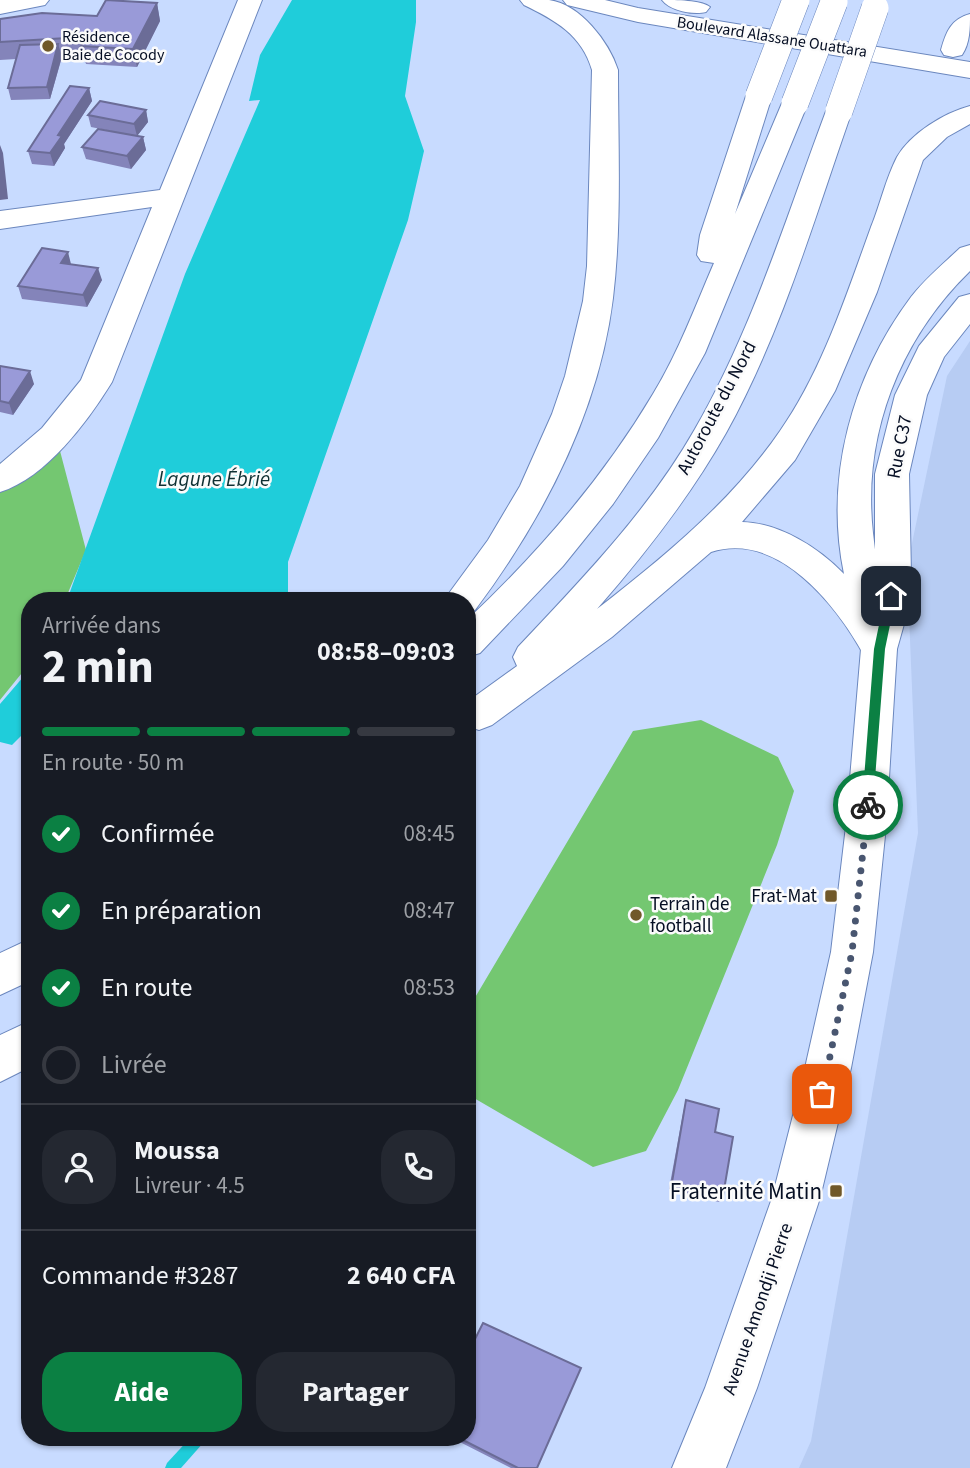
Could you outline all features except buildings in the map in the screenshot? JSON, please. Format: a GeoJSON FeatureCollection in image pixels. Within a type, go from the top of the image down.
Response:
{"type":"FeatureCollection","features":[{"type":"Feature","properties":{"kind":"main road"},"geometry":{"type":"LineString","coordinates":[[0,7],[37,0]]}},
{"type":"Feature","properties":{"kind":"main road"},"geometry":{"type":"LineString","coordinates":[[0,480],[45,445],[76,413],[96,382],[168,197],[250,0]]}},
{"type":"Feature","properties":{"kind":"main road"},"geometry":{"type":"LineString","coordinates":[[468,592],[501,548],[550,459],[592,329],[602,268],[605,70],[602,54],[584,31],[558,12],[531,0]]}},
{"type":"Feature","properties":{"kind":"main road","name":"Boulevard Alassane Ouattara"},"geometry":{"type":"LineString","coordinates":[[575,0],[638,15],[970,70]]}},
{"type":"Feature","properties":{"kind":"main road"},"geometry":{"type":"LineString","coordinates":[[653,0],[961,52],[960,30],[970,21]]}},
{"type":"Feature","properties":{"kind":"main road"},"geometry":{"type":"LineString","coordinates":[[674,0],[698,7]]}},
{"type":"Feature","properties":{"kind":"main road"},"geometry":{"type":"LineString","coordinates":[[699,333],[714,235],[759,96],[796,0]]}},
{"type":"Feature","properties":{"kind":"main road"},"geometry":{"type":"LineString","coordinates":[[476,634],[530,580],[585,515],[635,450],[670,393],[699,333],[795,103],[834,1]]}},
{"type":"Feature","properties":{"kind":"main road","name":"Autoroute du Nord"},"geometry":{"type":"LineString","coordinates":[[476,716],[578,607],[685,473],[721,409],[753,342],[876,4]]}},
{"type":"Feature","properties":{"kind":"main road"},"geometry":{"type":"LineString","coordinates":[[476,717],[606,624],[661,579],[751,492],[802,424],[832,364],[911,158],[926,138],[948,123],[970,114]]}},
{"type":"Feature","properties":{"kind":"main road"},"geometry":{"type":"LineString","coordinates":[[0,220],[168,197]]}},
{"type":"Feature","properties":{"kind":"main road"},"geometry":{"type":"LineString","coordinates":[[879,649],[860,564],[855,513],[862,430],[871,397],[894,345],[923,302],[970,254]]}},
{"type":"Feature","properties":{"kind":"main road","name":"Rue C37"},"geometry":{"type":"LineString","coordinates":[[879,649],[888,617],[894,575],[892,474],[911,395],[930,353],[970,304]]}},
{"type":"Feature","properties":{"kind":"main road"},"geometry":{"type":"LineString","coordinates":[[699,543],[725,535],[751,536],[785,547],[808,562],[859,614],[879,649]]}},
{"type":"Feature","properties":{"kind":"main road","name":"Avenue Amondji Pierre"},"geometry":{"type":"LineString","coordinates":[[699,1468],[731,1388],[796,1198],[828,1068],[852,952],[866,827],[879,649]]}},
{"type":"Feature","properties":{"kind":"main road"},"geometry":{"type":"LineString","coordinates":[[0,975],[21,964]]}},
{"type":"Feature","properties":{"kind":"main road"},"geometry":{"type":"LineString","coordinates":[[0,1060],[21,1047]]}},
{"type":"Feature","properties":{"kind":"shaded area"},"geometry":{"type":"Polygon","coordinates":[[[970,341],[970,1468],[799,1468],[811,1441],[918,833],[907,567],[947,376],[970,341]]]}},
{"type":"Feature","properties":{"kind":"shaded area"},"geometry":{"type":"Polygon","coordinates":[[[54,428],[86,550],[68,592],[21,592],[21,674],[0,700],[0,463],[54,428]]]}},
{"type":"Feature","properties":{"kind":"shaded area","name":"Terrain de football"},"geometry":{"type":"Polygon","coordinates":[[[701,720],[778,757],[794,791],[777,845],[678,1090],[646,1151],[593,1167],[476,1099],[476,996],[633,731],[701,720]]]}},
{"type":"Feature","properties":{"kind":"water","name":"Lagune Ébrié"},"geometry":{"type":"Polygon","coordinates":[[[292,0],[416,0],[416,22],[405,96],[424,151],[408,220],[288,562],[288,592],[70,592],[185,274],[260,100],[249,101],[260,55],[292,0]]]}},
{"type":"Feature","properties":{"kind":"water"},"geometry":{"type":"Polygon","coordinates":[[[21,680],[21,736],[12,745],[0,742],[0,704],[21,680]]]}},
{"type":"Feature","properties":{"kind":"waterway"},"geometry":{"type":"LineString","coordinates":[[172,1468],[191,1446]]}},
{"type":"Feature","properties":{"kind":"way so far"},"geometry":{"type":"LineString","coordinates":[[822,1094],[852,952],[868,805]]}},
{"type":"Feature","properties":{"kind":"place","name":"Résidence Baie de Cocody"},"geometry":{"type":"Point","coordinates":[48,46]}},
{"type":"Feature","properties":{"kind":"place","name":"Frat-Mat"},"geometry":{"type":"Point","coordinates":[831,896]}},
{"type":"Feature","properties":{"kind":"place","name":"Terrain de football"},"geometry":{"type":"Point","coordinates":[636,915]}},
{"type":"Feature","properties":{"kind":"place","name":"Fraternité Matin"},"geometry":{"type":"Point","coordinates":[836,1191]}},
{"type":"Feature","properties":{"kind":"route"},"geometry":{"type":"LineString","coordinates":[[868,805],[879,649],[891,596]]}}]}
